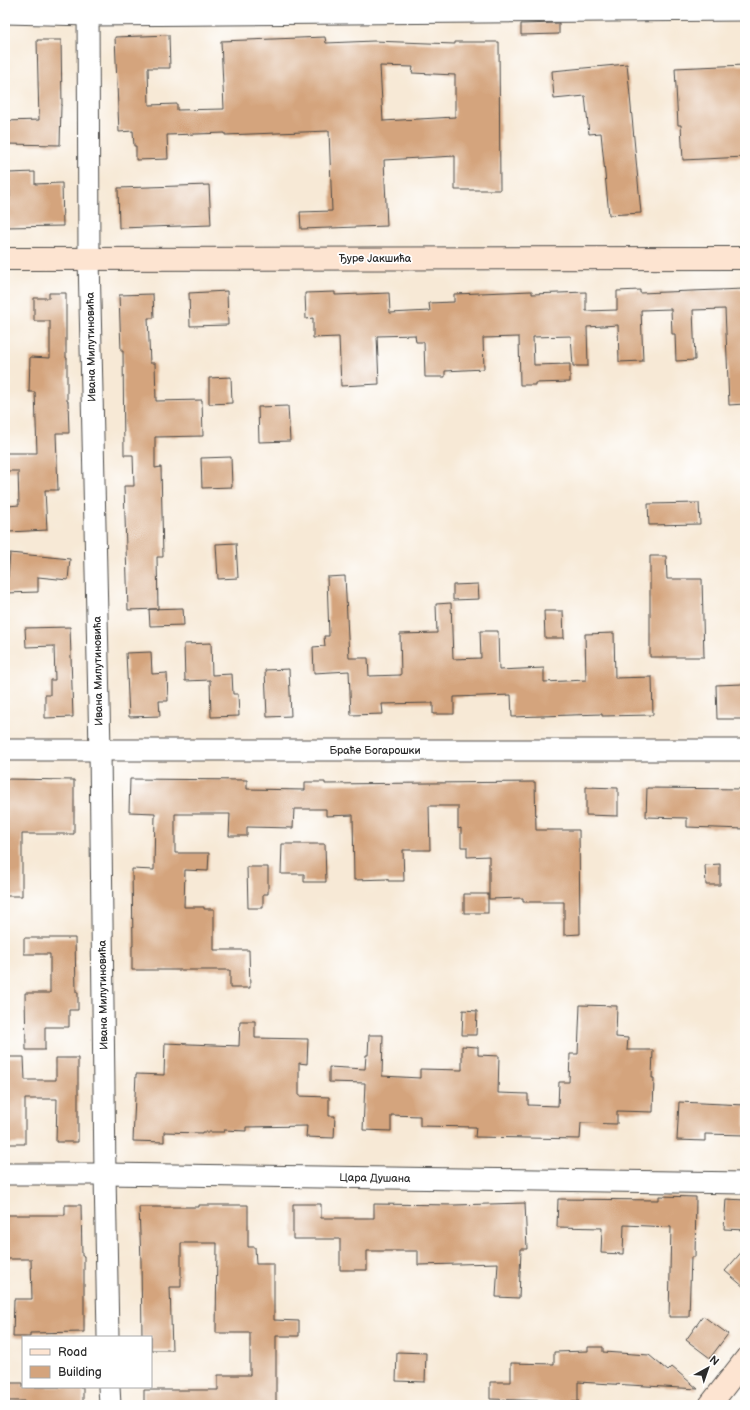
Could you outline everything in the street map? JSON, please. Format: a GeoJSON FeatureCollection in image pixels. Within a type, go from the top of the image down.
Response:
{"type":"FeatureCollection","features":[{"type":"Feature","properties":{"kind":"main road","name":"Ђуре Јакшића"},"geometry":{"type":"LineString","coordinates":[[5,259],[745,258]]}},
{"type":"Feature","properties":{"kind":"main road"},"geometry":{"type":"LineString","coordinates":[[710,1405],[745,1360]]}},
{"type":"Feature","properties":{"kind":"street"},"geometry":{"type":"LineString","coordinates":[[5,13],[89,10],[745,10]]}},
{"type":"Feature","properties":{"kind":"street","name":"Ивана Милутиновића"},"geometry":{"type":"LineString","coordinates":[[89,10],[88,258],[100,750],[108,1336]]}},
{"type":"Feature","properties":{"kind":"street","name":"Браће Богарошки"},"geometry":{"type":"LineString","coordinates":[[5,750],[745,750]]}},
{"type":"Feature","properties":{"kind":"street","name":"Цара Душана"},"geometry":{"type":"LineString","coordinates":[[5,1174],[105,1174],[745,1183]]}},
{"type":"Feature","properties":{"kind":"street"},"geometry":{"type":"LineString","coordinates":[[109,1388],[110,1405]]}},
{"type":"Feature","properties":{"kind":"building"},"geometry":{"type":"Polygon","coordinates":[[[559,23],[559,34],[521,35],[521,24],[559,23]]]}},
{"type":"Feature","properties":{"kind":"building"},"geometry":{"type":"Polygon","coordinates":[[[169,35],[170,68],[148,68],[149,105],[177,104],[177,110],[224,109],[221,41],[325,37],[326,43],[374,41],[455,44],[455,42],[499,42],[500,190],[455,190],[455,156],[384,160],[387,226],[301,229],[300,212],[332,211],[329,131],[225,135],[225,133],[167,135],[168,159],[136,160],[136,146],[134,146],[133,131],[119,132],[115,37],[169,35]],[[380,66],[383,121],[455,117],[455,75],[412,73],[413,67],[380,66]]]}},
{"type":"Feature","properties":{"kind":"building"},"geometry":{"type":"Polygon","coordinates":[[[37,40],[61,40],[62,105],[60,145],[5,144],[5,121],[39,120],[37,40]]]}},
{"type":"Feature","properties":{"kind":"building"},"geometry":{"type":"Polygon","coordinates":[[[627,64],[641,213],[609,215],[601,133],[589,134],[585,96],[554,99],[552,71],[627,64]]]}},
{"type":"Feature","properties":{"kind":"building"},"geometry":{"type":"Polygon","coordinates":[[[745,65],[745,157],[683,160],[681,125],[678,125],[675,68],[745,65]]]}},
{"type":"Feature","properties":{"kind":"building"},"geometry":{"type":"Polygon","coordinates":[[[35,172],[35,184],[62,183],[63,226],[5,227],[5,197],[10,197],[9,173],[35,172]]]}},
{"type":"Feature","properties":{"kind":"building"},"geometry":{"type":"Polygon","coordinates":[[[209,185],[211,225],[119,228],[118,188],[209,185]]]}},
{"type":"Feature","properties":{"kind":"building"},"geometry":{"type":"Polygon","coordinates":[[[744,289],[745,404],[729,405],[725,309],[693,310],[695,360],[676,361],[675,334],[672,334],[671,309],[641,310],[643,361],[619,362],[618,325],[587,327],[588,366],[573,366],[571,336],[533,337],[534,365],[570,364],[570,382],[535,383],[535,385],[520,385],[519,337],[483,338],[484,369],[445,371],[445,377],[425,377],[424,342],[416,342],[415,335],[377,336],[379,384],[341,386],[339,337],[313,338],[313,318],[306,319],[305,293],[335,292],[335,295],[389,293],[390,313],[430,311],[429,303],[454,302],[454,294],[532,291],[532,294],[586,292],[586,311],[617,310],[617,291],[640,290],[640,293],[744,289]]]}},
{"type":"Feature","properties":{"kind":"building"},"geometry":{"type":"Polygon","coordinates":[[[227,291],[228,325],[190,326],[189,293],[227,291]]]}},
{"type":"Feature","properties":{"kind":"building"},"geometry":{"type":"Polygon","coordinates":[[[49,293],[66,293],[66,358],[69,433],[56,433],[58,490],[45,490],[47,530],[9,532],[8,506],[19,505],[18,471],[5,471],[5,453],[37,453],[35,392],[29,392],[30,357],[50,358],[50,321],[34,321],[34,298],[49,298],[49,293]]]}},
{"type":"Feature","properties":{"kind":"building"},"geometry":{"type":"Polygon","coordinates":[[[153,294],[154,318],[148,318],[150,363],[155,363],[156,401],[202,400],[203,436],[155,437],[155,468],[161,467],[163,557],[157,557],[158,609],[128,610],[124,486],[134,486],[133,455],[124,455],[123,351],[121,351],[119,295],[153,294]]]}},
{"type":"Feature","properties":{"kind":"building"},"geometry":{"type":"Polygon","coordinates":[[[231,377],[232,403],[209,404],[209,378],[231,377]]]}},
{"type":"Feature","properties":{"kind":"building"},"geometry":{"type":"Polygon","coordinates":[[[288,406],[290,441],[259,442],[258,407],[288,406]]]}},
{"type":"Feature","properties":{"kind":"building"},"geometry":{"type":"Polygon","coordinates":[[[231,457],[232,487],[202,488],[201,458],[231,457]]]}},
{"type":"Feature","properties":{"kind":"building"},"geometry":{"type":"Polygon","coordinates":[[[699,503],[700,524],[649,525],[648,504],[699,503]]]}},
{"type":"Feature","properties":{"kind":"building"},"geometry":{"type":"Polygon","coordinates":[[[236,543],[238,578],[218,579],[216,544],[236,543]]]}},
{"type":"Feature","properties":{"kind":"building"},"geometry":{"type":"Polygon","coordinates":[[[10,553],[70,559],[68,580],[38,577],[38,592],[5,593],[5,577],[8,577],[10,553]]]}},
{"type":"Feature","properties":{"kind":"building"},"geometry":{"type":"Polygon","coordinates":[[[650,556],[666,556],[667,579],[702,579],[704,657],[650,657],[650,556]]]}},
{"type":"Feature","properties":{"kind":"building"},"geometry":{"type":"Polygon","coordinates":[[[345,576],[349,658],[368,658],[369,676],[401,675],[400,634],[437,633],[436,604],[451,603],[453,659],[481,658],[480,631],[498,631],[499,670],[544,668],[544,682],[586,680],[585,634],[614,633],[615,678],[652,677],[653,715],[602,716],[602,714],[512,717],[511,695],[454,697],[454,714],[433,714],[433,703],[382,704],[383,714],[351,715],[349,671],[314,673],[313,647],[325,646],[324,636],[329,636],[327,577],[345,576]]]}},
{"type":"Feature","properties":{"kind":"building"},"geometry":{"type":"Polygon","coordinates":[[[478,584],[479,599],[453,600],[453,585],[478,584]]]}},
{"type":"Feature","properties":{"kind":"building"},"geometry":{"type":"Polygon","coordinates":[[[183,608],[184,625],[150,626],[149,609],[183,608]]]}},
{"type":"Feature","properties":{"kind":"building"},"geometry":{"type":"Polygon","coordinates":[[[544,611],[563,611],[564,638],[545,638],[544,611]]]}},
{"type":"Feature","properties":{"kind":"building"},"geometry":{"type":"Polygon","coordinates":[[[70,627],[73,717],[45,718],[45,695],[50,695],[50,680],[55,680],[54,646],[26,647],[25,628],[70,627]]]}},
{"type":"Feature","properties":{"kind":"building"},"geometry":{"type":"Polygon","coordinates":[[[211,643],[212,675],[232,674],[233,694],[238,694],[239,716],[211,717],[210,680],[185,681],[184,644],[211,643]]]}},
{"type":"Feature","properties":{"kind":"building"},"geometry":{"type":"Polygon","coordinates":[[[151,652],[152,674],[167,673],[168,701],[159,701],[160,716],[129,717],[126,653],[151,652]]]}},
{"type":"Feature","properties":{"kind":"building"},"geometry":{"type":"Polygon","coordinates":[[[289,669],[291,716],[267,717],[265,670],[289,669]]]}},
{"type":"Feature","properties":{"kind":"building"},"geometry":{"type":"Polygon","coordinates":[[[743,684],[744,719],[717,719],[716,685],[743,684]]]}},
{"type":"Feature","properties":{"kind":"building"},"geometry":{"type":"Polygon","coordinates":[[[5,779],[74,780],[74,834],[22,834],[22,896],[5,896],[5,779]]]}},
{"type":"Feature","properties":{"kind":"building"},"geometry":{"type":"Polygon","coordinates":[[[130,779],[247,780],[247,789],[305,790],[305,782],[325,782],[325,784],[535,782],[536,830],[579,830],[580,934],[564,935],[564,902],[523,902],[523,898],[489,899],[489,856],[467,857],[467,847],[461,847],[461,828],[458,829],[458,806],[429,806],[430,850],[403,850],[404,881],[388,881],[388,879],[354,880],[353,815],[326,816],[326,809],[294,809],[293,828],[247,827],[247,836],[229,836],[230,814],[175,814],[175,853],[209,853],[208,871],[185,870],[184,907],[204,907],[204,909],[214,909],[214,950],[249,950],[250,988],[230,988],[230,970],[132,970],[132,869],[154,870],[155,813],[129,812],[130,779]]]}},
{"type":"Feature","properties":{"kind":"building"},"geometry":{"type":"Polygon","coordinates":[[[586,787],[618,788],[618,816],[586,815],[586,787]]]}},
{"type":"Feature","properties":{"kind":"building"},"geometry":{"type":"Polygon","coordinates":[[[647,788],[745,789],[745,829],[687,827],[687,818],[646,817],[647,788]]]}},
{"type":"Feature","properties":{"kind":"building"},"geometry":{"type":"Polygon","coordinates":[[[282,844],[325,844],[326,882],[304,882],[304,874],[281,874],[282,844]]]}},
{"type":"Feature","properties":{"kind":"building"},"geometry":{"type":"Polygon","coordinates":[[[720,864],[720,885],[706,885],[705,865],[720,864]]]}},
{"type":"Feature","properties":{"kind":"building"},"geometry":{"type":"Polygon","coordinates":[[[247,867],[268,867],[268,894],[263,894],[263,908],[248,908],[247,867]]]}},
{"type":"Feature","properties":{"kind":"building"},"geometry":{"type":"Polygon","coordinates":[[[464,894],[488,894],[488,913],[464,913],[464,894]]]}},
{"type":"Feature","properties":{"kind":"building"},"geometry":{"type":"Polygon","coordinates":[[[24,938],[75,938],[76,992],[78,992],[78,1010],[69,1010],[69,1027],[45,1027],[45,1050],[26,1050],[25,993],[50,993],[50,954],[24,954],[24,938]]]}},
{"type":"Feature","properties":{"kind":"building"},"geometry":{"type":"Polygon","coordinates":[[[580,1005],[617,1006],[616,1037],[628,1038],[627,1050],[653,1050],[653,1112],[617,1111],[617,1124],[581,1123],[580,1139],[475,1137],[476,1127],[420,1126],[420,1116],[391,1115],[391,1131],[363,1130],[365,1083],[329,1082],[329,1067],[365,1069],[366,1055],[368,1055],[369,1035],[383,1035],[382,1076],[420,1078],[420,1069],[462,1070],[462,1046],[478,1047],[478,1055],[499,1056],[498,1093],[528,1094],[528,1105],[558,1106],[559,1082],[569,1082],[570,1054],[578,1054],[580,1005]]]}},
{"type":"Feature","properties":{"kind":"building"},"geometry":{"type":"Polygon","coordinates":[[[463,1010],[477,1011],[476,1035],[462,1035],[463,1010]]]}},
{"type":"Feature","properties":{"kind":"building"},"geometry":{"type":"Polygon","coordinates":[[[240,1021],[255,1021],[255,1038],[308,1039],[307,1064],[299,1063],[299,1096],[329,1097],[329,1116],[335,1116],[334,1138],[306,1137],[307,1126],[246,1127],[246,1131],[224,1130],[224,1132],[202,1133],[164,1132],[164,1142],[133,1141],[136,1074],[164,1075],[165,1043],[239,1046],[240,1021]]]}},
{"type":"Feature","properties":{"kind":"building"},"geometry":{"type":"Polygon","coordinates":[[[7,1057],[24,1057],[25,1080],[56,1080],[56,1058],[78,1058],[78,1142],[56,1142],[57,1099],[25,1099],[25,1144],[5,1144],[5,1083],[7,1083],[7,1057]]]}},
{"type":"Feature","properties":{"kind":"building"},"geometry":{"type":"Polygon","coordinates":[[[679,1102],[745,1105],[745,1135],[705,1134],[705,1141],[677,1140],[679,1102]]]}},
{"type":"Feature","properties":{"kind":"building"},"geometry":{"type":"Polygon","coordinates":[[[659,1196],[696,1197],[695,1257],[691,1257],[689,1317],[669,1317],[671,1227],[624,1225],[623,1254],[601,1253],[602,1228],[557,1227],[558,1199],[659,1200],[659,1196]]]}},
{"type":"Feature","properties":{"kind":"building"},"geometry":{"type":"Polygon","coordinates":[[[726,1199],[745,1200],[745,1230],[724,1229],[726,1199]]]}},
{"type":"Feature","properties":{"kind":"building"},"geometry":{"type":"Polygon","coordinates":[[[525,1203],[527,1249],[521,1249],[519,1298],[496,1297],[498,1263],[418,1265],[418,1251],[367,1251],[367,1270],[340,1270],[340,1239],[293,1239],[293,1204],[321,1204],[321,1218],[374,1218],[374,1204],[454,1205],[525,1203]]]}},
{"type":"Feature","properties":{"kind":"building"},"geometry":{"type":"Polygon","coordinates":[[[65,1205],[81,1205],[82,1256],[84,1256],[84,1332],[30,1333],[30,1336],[13,1337],[14,1299],[32,1299],[31,1259],[5,1259],[5,1215],[65,1215],[65,1205]]]}},
{"type":"Feature","properties":{"kind":"building"},"geometry":{"type":"Polygon","coordinates":[[[199,1205],[248,1205],[248,1247],[255,1247],[256,1264],[274,1264],[274,1320],[299,1321],[299,1336],[276,1336],[276,1404],[144,1405],[144,1390],[218,1390],[218,1375],[250,1375],[250,1333],[216,1333],[217,1243],[181,1243],[181,1287],[170,1287],[172,1350],[152,1350],[152,1336],[142,1336],[139,1207],[199,1207],[199,1205]]]}},
{"type":"Feature","properties":{"kind":"building"},"geometry":{"type":"Polygon","coordinates":[[[745,1248],[745,1288],[725,1271],[745,1248]]]}},
{"type":"Feature","properties":{"kind":"building"},"geometry":{"type":"Polygon","coordinates":[[[703,1316],[728,1334],[710,1358],[686,1340],[703,1316]]]}},
{"type":"Feature","properties":{"kind":"building"},"geometry":{"type":"Polygon","coordinates":[[[588,1347],[603,1347],[603,1352],[649,1355],[668,1371],[672,1367],[698,1389],[578,1382],[578,1402],[490,1399],[490,1382],[511,1382],[511,1363],[554,1364],[554,1352],[588,1351],[588,1347]]]}},
{"type":"Feature","properties":{"kind":"building"},"geometry":{"type":"Polygon","coordinates":[[[397,1352],[426,1353],[425,1382],[396,1381],[397,1352]]]}},
{"type":"Feature","properties":{"kind":"building"},"geometry":{"type":"Polygon","coordinates":[[[5,1383],[22,1383],[22,1388],[83,1388],[83,1405],[25,1405],[25,1401],[5,1401],[5,1383]]]}}]}
